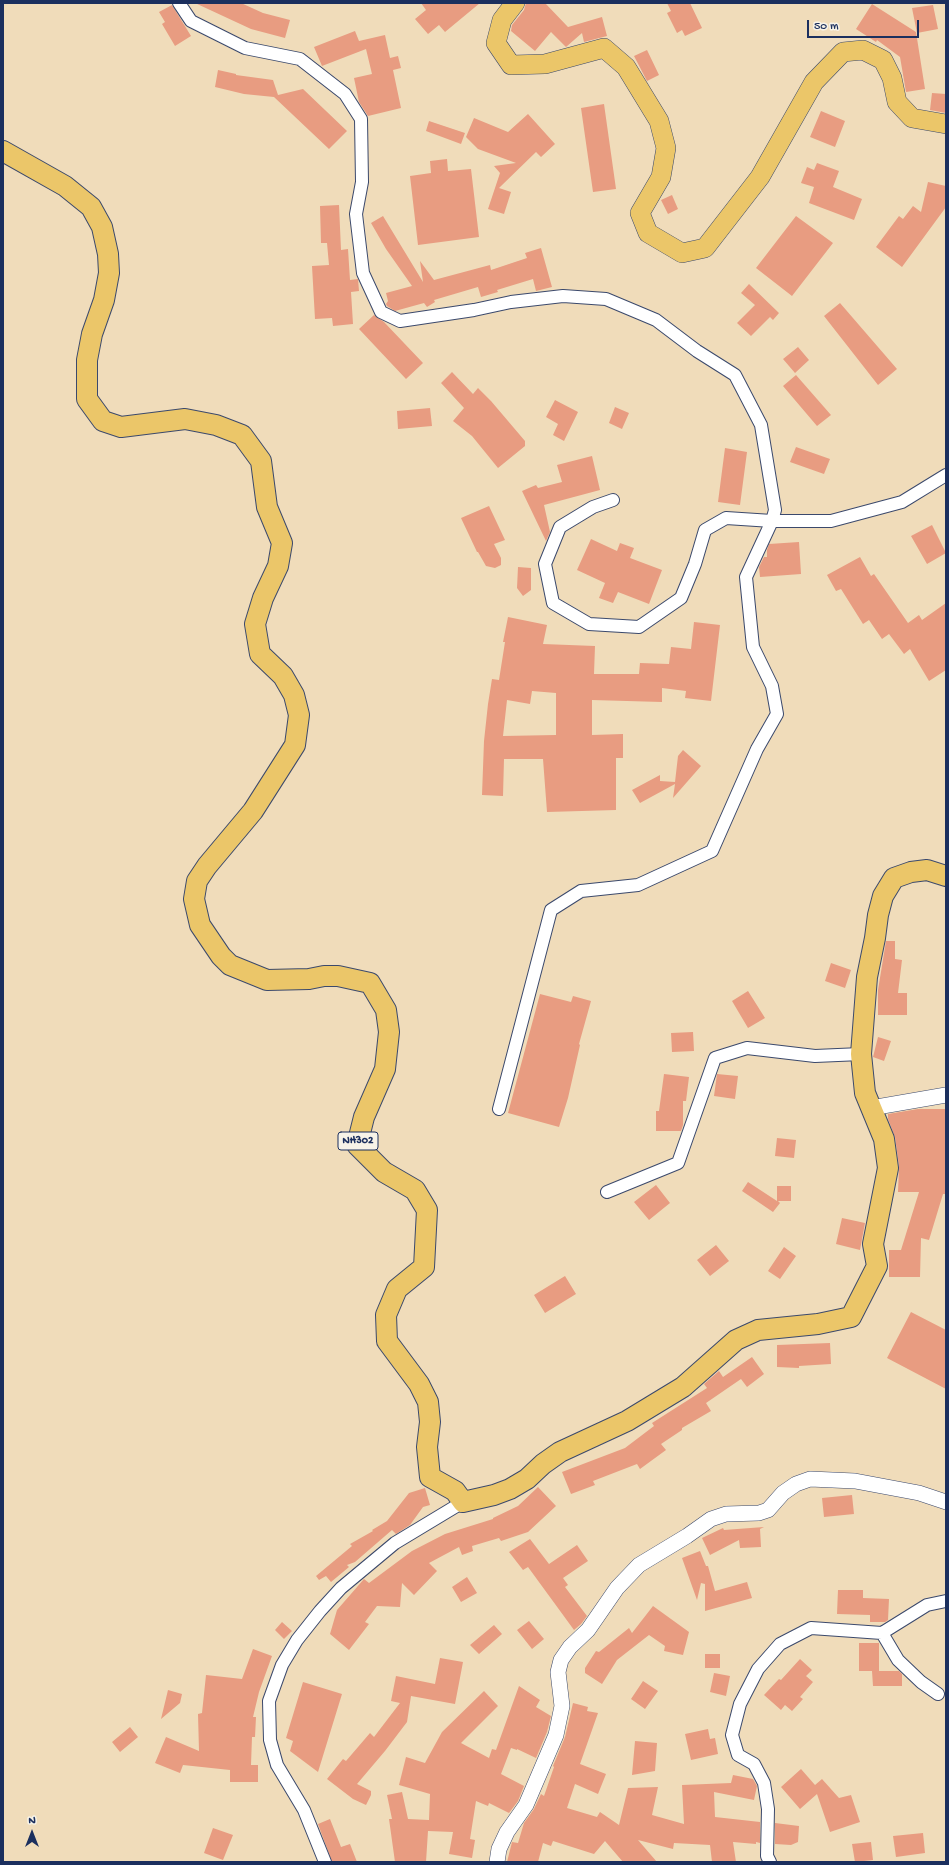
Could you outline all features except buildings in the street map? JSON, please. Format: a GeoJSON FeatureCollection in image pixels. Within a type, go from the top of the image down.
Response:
{"type":"FeatureCollection","features":[{"type":"Feature","properties":{"kind":"highway","name":"NH302"},"geometry":{"type":"LineString","coordinates":[[3,151],[65,186],[91,207],[102,227],[108,254],[109,273],[104,300],[92,334],[87,360],[87,399],[103,422],[121,427],[185,420],[216,425],[242,435],[261,461],[267,507],[282,543],[278,566],[263,598],[255,624],[260,654],[283,676],[294,695],[299,715],[295,745],[253,811],[197,881],[194,899],[200,925],[221,956],[230,965],[267,980],[309,979],[324,976],[338,976],[370,982],[386,1010],[389,1032],[385,1069],[364,1117],[357,1145],[384,1172],[415,1190],[427,1210],[424,1267],[397,1290],[386,1315],[387,1341],[419,1384],[428,1402],[430,1422],[427,1447],[430,1477],[455,1491],[463,1502]]}},
{"type":"Feature","properties":{"kind":"highway"},"geometry":{"type":"LineString","coordinates":[[463,1502],[494,1495],[510,1489],[527,1479],[543,1464],[560,1452],[633,1417],[683,1387],[736,1340],[758,1330],[818,1324],[851,1317],[877,1266],[873,1244],[888,1168],[884,1139],[865,1093],[861,1054],[866,977],[883,896],[894,878],[911,872],[927,870],[946,876]]}},
{"type":"Feature","properties":{"kind":"main road"},"geometry":{"type":"LineString","coordinates":[[515,3],[502,20],[496,43],[511,64],[545,64],[604,48],[626,67],[659,121],[666,148],[661,176],[640,213],[648,232],[682,253],[705,248],[760,176],[814,82],[843,52],[863,50],[883,60],[892,78],[897,102],[912,118],[946,124]]}},
{"type":"Feature","properties":{"kind":"street"},"geometry":{"type":"LineString","coordinates":[[179,3],[191,21],[245,48],[300,59],[345,94],[361,118],[362,182],[356,214],[363,273],[381,312],[400,321],[474,310],[511,302],[563,296],[606,299],[656,320],[697,351],[735,375],[761,426],[775,510],[772,521],[746,577],[753,647],[772,686],[778,714],[757,749],[712,851],[638,886],[581,891],[551,910],[499,1109]]}},
{"type":"Feature","properties":{"kind":"street"},"geometry":{"type":"LineString","coordinates":[[613,500],[593,507],[560,527],[545,564],[553,603],[589,624],[639,627],[681,598],[695,564],[705,530],[726,518],[772,521],[831,520],[902,502],[946,475]]}},
{"type":"Feature","properties":{"kind":"street"},"geometry":{"type":"LineString","coordinates":[[606,1192],[678,1163],[715,1058],[747,1048],[815,1056],[861,1054]]}},
{"type":"Feature","properties":{"kind":"street"},"geometry":{"type":"LineString","coordinates":[[871,1108],[946,1095]]}},
{"type":"Feature","properties":{"kind":"street"},"geometry":{"type":"LineString","coordinates":[[497,1862],[499,1849],[507,1832],[526,1805],[556,1735],[562,1706],[558,1672],[561,1660],[570,1647],[588,1630],[617,1588],[639,1565],[687,1536],[711,1519],[726,1514],[759,1513],[768,1510],[796,1484],[810,1479],[855,1481],[919,1493],[946,1502]]}},
{"type":"Feature","properties":{"kind":"street"},"geometry":{"type":"LineString","coordinates":[[325,1862],[304,1810],[277,1765],[270,1740],[269,1701],[282,1665],[297,1640],[315,1616],[341,1588],[396,1543],[463,1502]]}},
{"type":"Feature","properties":{"kind":"street"},"geometry":{"type":"LineString","coordinates":[[770,1862],[767,1856],[768,1809],[764,1783],[754,1764],[738,1755],[732,1734],[740,1704],[758,1669],[780,1644],[811,1628],[882,1633],[927,1605],[946,1601]]}},
{"type":"Feature","properties":{"kind":"street"},"geometry":{"type":"LineString","coordinates":[[882,1633],[898,1660],[921,1682],[938,1694]]}}]}
